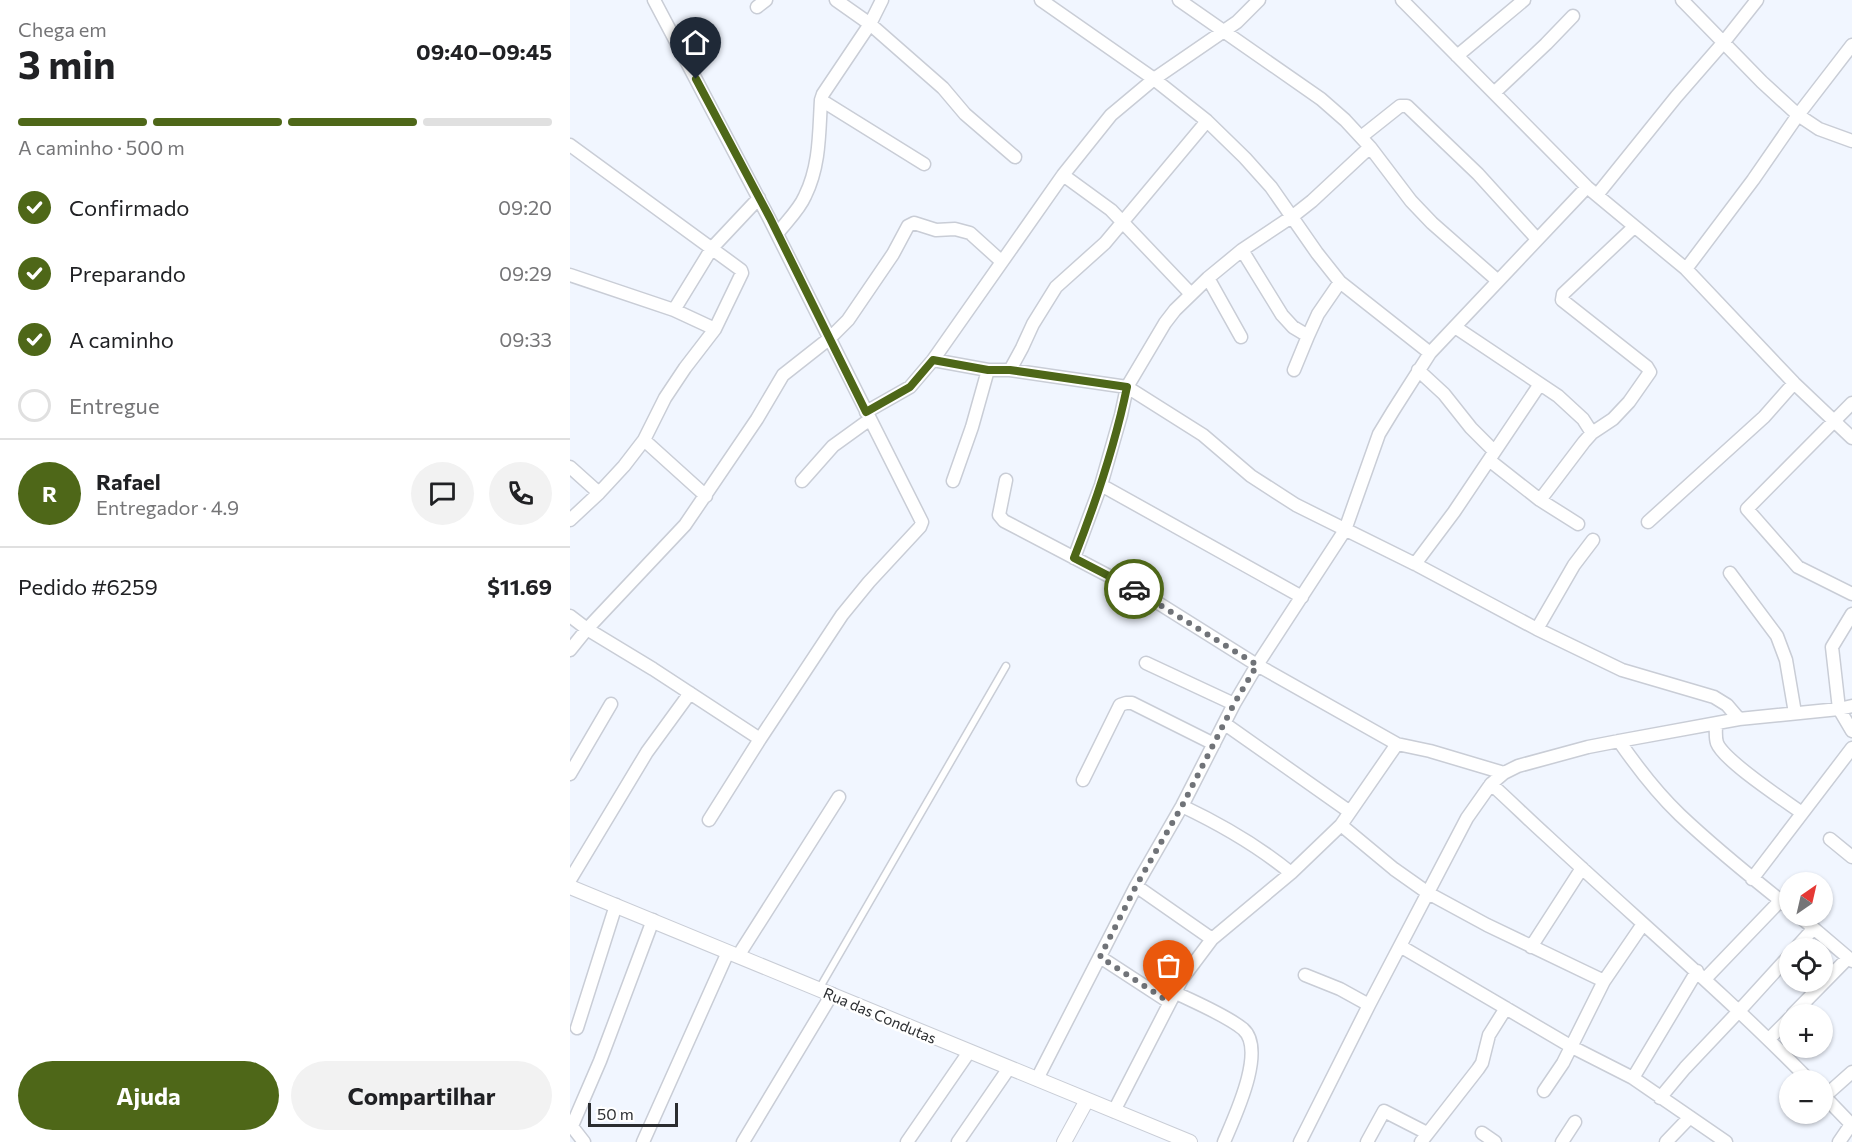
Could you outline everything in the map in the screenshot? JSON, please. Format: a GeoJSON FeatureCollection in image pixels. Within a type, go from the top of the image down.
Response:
{"type":"FeatureCollection","features":[{"type":"Feature","properties":{"kind":"street"},"geometry":{"type":"LineString","coordinates":[[654,0],[759,198],[922,522],[920,527],[868,582],[842,615],[760,739],[710,820]]}},
{"type":"Feature","properties":{"kind":"street"},"geometry":{"type":"LineString","coordinates":[[836,0],[870,24],[943,88],[965,114],[1015,157]]}},
{"type":"Feature","properties":{"kind":"street"},"geometry":{"type":"LineString","coordinates":[[777,234],[804,198],[813,176],[818,154],[823,94],[870,24],[882,0]]}},
{"type":"Feature","properties":{"kind":"street"},"geometry":{"type":"LineString","coordinates":[[1041,0],[1154,79],[1207,121],[1271,187],[1340,282],[1430,353]]}},
{"type":"Feature","properties":{"kind":"street"},"geometry":{"type":"LineString","coordinates":[[1179,0],[1321,99],[1345,120],[1411,201],[1498,281]]}},
{"type":"Feature","properties":{"kind":"street"},"geometry":{"type":"LineString","coordinates":[[802,481],[833,446],[868,416],[910,387],[933,360],[1063,175],[1111,115],[1154,79],[1237,22],[1259,0]]}},
{"type":"Feature","properties":{"kind":"street"},"geometry":{"type":"LineString","coordinates":[[1457,56],[1524,0]]}},
{"type":"Feature","properties":{"kind":"street"},"geometry":{"type":"LineString","coordinates":[[1682,0],[1762,82],[1798,115],[1819,129],[1852,141]]}},
{"type":"Feature","properties":{"kind":"street"},"geometry":{"type":"LineString","coordinates":[[1037,1079],[1136,886],[1182,806],[1234,704],[1345,530],[1379,434],[1418,370],[1430,353],[1537,239],[1592,191],[1676,98],[1757,0]]}},
{"type":"Feature","properties":{"kind":"street"},"geometry":{"type":"LineString","coordinates":[[1411,3],[1457,56],[1592,191],[1686,269],[1794,383],[1852,438]]}},
{"type":"Feature","properties":{"kind":"street"},"geometry":{"type":"LineString","coordinates":[[1494,93],[1573,16]]}},
{"type":"Feature","properties":{"kind":"street"},"geometry":{"type":"LineString","coordinates":[[1686,269],[1852,45]]}},
{"type":"Feature","properties":{"kind":"street"},"geometry":{"type":"LineString","coordinates":[[821,100],[924,164]]}},
{"type":"Feature","properties":{"kind":"street"},"geometry":{"type":"LineString","coordinates":[[1074,558],[1101,485],[1127,387],[1165,323],[1208,278],[1242,250],[1312,201],[1400,106],[1407,106],[1478,174],[1537,239]]}},
{"type":"Feature","properties":{"kind":"street"},"geometry":{"type":"LineString","coordinates":[[1010,370],[1033,324],[1056,287],[1098,250],[1207,121]]}},
{"type":"Feature","properties":{"kind":"street"},"geometry":{"type":"LineString","coordinates":[[570,145],[712,248],[742,273],[715,329],[665,398],[644,440],[624,466],[570,520]]}},
{"type":"Feature","properties":{"kind":"street"},"geometry":{"type":"LineString","coordinates":[[1063,175],[1106,206],[1191,294]]}},
{"type":"Feature","properties":{"kind":"street"},"geometry":{"type":"LineString","coordinates":[[674,310],[712,248],[759,198]]}},
{"type":"Feature","properties":{"kind":"street"},"geometry":{"type":"LineString","coordinates":[[570,651],[587,629],[684,525],[757,419],[783,375],[830,338],[848,320],[911,224],[936,230],[955,229],[970,233],[1001,261]]}},
{"type":"Feature","properties":{"kind":"street"},"geometry":{"type":"LineString","coordinates":[[1540,500],[1592,433],[1613,418],[1629,402],[1650,372],[1647,367],[1562,300],[1563,294],[1634,227]]}},
{"type":"Feature","properties":{"kind":"street"},"geometry":{"type":"LineString","coordinates":[[1242,250],[1282,315],[1293,327],[1308,336]]}},
{"type":"Feature","properties":{"kind":"street"},"geometry":{"type":"LineString","coordinates":[[570,275],[674,310],[715,329]]}},
{"type":"Feature","properties":{"kind":"street"},"geometry":{"type":"LineString","coordinates":[[1208,278],[1241,336]]}},
{"type":"Feature","properties":{"kind":"street"},"geometry":{"type":"LineString","coordinates":[[1294,370],[1318,314],[1340,282]]}},
{"type":"Feature","properties":{"kind":"street"},"geometry":{"type":"LineString","coordinates":[[1455,327],[1558,396],[1583,419],[1592,433]]}},
{"type":"Feature","properties":{"kind":"street"},"geometry":{"type":"LineString","coordinates":[[933,360],[988,370],[1010,370],[1127,387],[1203,435],[1251,476],[1296,505],[1415,564],[1537,629],[1622,670],[1714,697],[1727,705],[1739,719]]}},
{"type":"Feature","properties":{"kind":"street"},"geometry":{"type":"LineString","coordinates":[[953,481],[972,427],[988,370]]}},
{"type":"Feature","properties":{"kind":"street"},"geometry":{"type":"LineString","coordinates":[[1418,370],[1444,394],[1491,455],[1540,500],[1578,524]]}},
{"type":"Feature","properties":{"kind":"street"},"geometry":{"type":"LineString","coordinates":[[1648,522],[1764,417],[1794,383]]}},
{"type":"Feature","properties":{"kind":"street"},"geometry":{"type":"LineString","coordinates":[[1415,564],[1540,384]]}},
{"type":"Feature","properties":{"kind":"street"},"geometry":{"type":"LineString","coordinates":[[1852,403],[1747,508],[1798,567],[1852,594]]}},
{"type":"Feature","properties":{"kind":"street"},"geometry":{"type":"LineString","coordinates":[[644,440],[706,496]]}},
{"type":"Feature","properties":{"kind":"street"},"geometry":{"type":"LineString","coordinates":[[570,467],[599,493]]}},
{"type":"Feature","properties":{"kind":"street"},"geometry":{"type":"LineString","coordinates":[[1006,480],[999,515],[1001,519],[1147,596],[1257,665],[1397,744],[1430,751],[1504,773]]}},
{"type":"Feature","properties":{"kind":"street"},"geometry":{"type":"LineString","coordinates":[[1101,485],[1302,597]]}},
{"type":"Feature","properties":{"kind":"street"},"geometry":{"type":"LineString","coordinates":[[1537,629],[1574,565],[1593,540]]}},
{"type":"Feature","properties":{"kind":"street"},"geometry":{"type":"LineString","coordinates":[[1730,573],[1777,636],[1786,660],[1795,713]]}},
{"type":"Feature","properties":{"kind":"street"},"geometry":{"type":"LineString","coordinates":[[1852,614],[1832,646],[1839,709],[1852,731]]}},
{"type":"Feature","properties":{"kind":"street"},"geometry":{"type":"LineString","coordinates":[[570,616],[760,739]]}},
{"type":"Feature","properties":{"kind":"street"},"geometry":{"type":"LineString","coordinates":[[1146,663],[1234,704]]}},
{"type":"Feature","properties":{"kind":"street"},"geometry":{"type":"LineString","coordinates":[[570,880],[647,752],[690,693]]}},
{"type":"Feature","properties":{"kind":"street"},"geometry":{"type":"LineString","coordinates":[[1083,780],[1120,705],[1126,703],[1214,744]]}},
{"type":"Feature","properties":{"kind":"street"},"geometry":{"type":"LineString","coordinates":[[570,774],[611,704]]}},
{"type":"Feature","properties":{"kind":"street"},"geometry":{"type":"LineString","coordinates":[[1300,1142],[1467,818],[1491,784],[1504,773],[1588,747],[1618,741],[1739,719],[1852,706]]}},
{"type":"Feature","properties":{"kind":"street"},"geometry":{"type":"LineString","coordinates":[[1225,724],[1350,812]]}},
{"type":"Feature","properties":{"kind":"street"},"geometry":{"type":"LineString","coordinates":[[1716,724],[1717,742],[1721,750],[1762,786],[1802,813]]}},
{"type":"Feature","properties":{"kind":"street"},"geometry":{"type":"LineString","coordinates":[[1618,741],[1641,772],[1679,814],[1752,879],[1779,899]]}},
{"type":"Feature","properties":{"kind":"street"},"geometry":{"type":"LineString","coordinates":[[1114,1111],[1182,978],[1212,939],[1292,873],[1341,825],[1397,744]]}},
{"type":"Feature","properties":{"kind":"street"},"geometry":{"type":"LineString","coordinates":[[1752,879],[1852,748]]}},
{"type":"Feature","properties":{"kind":"street"},"geometry":{"type":"LineString","coordinates":[[1491,784],[1701,975],[1799,1070]]}},
{"type":"Feature","properties":{"kind":"street"},"geometry":{"type":"LineString","coordinates":[[643,1142],[733,954],[840,797]]}},
{"type":"Feature","properties":{"kind":"street"},"geometry":{"type":"LineString","coordinates":[[1182,806],[1233,832],[1292,873]]}},
{"type":"Feature","properties":{"kind":"street"},"geometry":{"type":"LineString","coordinates":[[1341,825],[1394,869],[1428,893],[1531,947],[1604,981]]}},
{"type":"Feature","properties":{"kind":"street"},"geometry":{"type":"LineString","coordinates":[[1830,839],[1852,857]]}},
{"type":"Feature","properties":{"kind":"street"},"geometry":{"type":"LineString","coordinates":[[1531,947],[1582,868]]}},
{"type":"Feature","properties":{"kind":"street","name":"Rua das Condutas"},"geometry":{"type":"LineString","coordinates":[[570,886],[1190,1142]]}},
{"type":"Feature","properties":{"kind":"street"},"geometry":{"type":"LineString","coordinates":[[1136,886],[1212,939]]}},
{"type":"Feature","properties":{"kind":"street"},"geometry":{"type":"LineString","coordinates":[[577,1028],[616,905]]}},
{"type":"Feature","properties":{"kind":"street"},"geometry":{"type":"LineString","coordinates":[[1633,1078],[1701,975],[1779,909]]}},
{"type":"Feature","properties":{"kind":"street"},"geometry":{"type":"LineString","coordinates":[[584,1142],[571,1125],[600,1061],[652,920]]}},
{"type":"Feature","properties":{"kind":"street"},"geometry":{"type":"LineString","coordinates":[[1544,1091],[1572,1047],[1604,981],[1643,924]]}},
{"type":"Feature","properties":{"kind":"street"},"geometry":{"type":"LineString","coordinates":[[1803,1004],[1850,959],[1810,926]]}},
{"type":"Feature","properties":{"kind":"street"},"geometry":{"type":"LineString","coordinates":[[1805,938],[1813,929]]}},
{"type":"Feature","properties":{"kind":"street"},"geometry":{"type":"LineString","coordinates":[[1400,946],[1572,1047],[1633,1078],[1726,1142]]}},
{"type":"Feature","properties":{"kind":"street"},"geometry":{"type":"LineString","coordinates":[[1100,957],[1172,997],[1232,1022],[1244,1030],[1250,1040],[1252,1053],[1244,1091],[1224,1142]]}},
{"type":"Feature","properties":{"kind":"street"},"geometry":{"type":"LineString","coordinates":[[1660,1098],[1779,967]]}},
{"type":"Feature","properties":{"kind":"street"},"geometry":{"type":"LineString","coordinates":[[1305,975],[1340,989],[1369,1005]]}},
{"type":"Feature","properties":{"kind":"street"},"geometry":{"type":"LineString","coordinates":[[743,1142],[832,994]]}},
{"type":"Feature","properties":{"kind":"street"},"geometry":{"type":"LineString","coordinates":[[1367,1142],[1384,1111],[1424,1137],[1482,1063],[1489,1035],[1506,1008]]}},
{"type":"Feature","properties":{"kind":"street"},"geometry":{"type":"LineString","coordinates":[[1769,1039],[1779,1029]]}},
{"type":"Feature","properties":{"kind":"street"},"geometry":{"type":"LineString","coordinates":[[908,1142],[969,1052]]}},
{"type":"Feature","properties":{"kind":"street"},"geometry":{"type":"LineString","coordinates":[[958,1142],[1009,1068]]}},
{"type":"Feature","properties":{"kind":"street"},"geometry":{"type":"LineString","coordinates":[[1833,1088],[1852,1072]]}},
{"type":"Feature","properties":{"kind":"street"},"geometry":{"type":"LineString","coordinates":[[1064,1142],[1087,1100]]}},
{"type":"Feature","properties":{"kind":"street"},"geometry":{"type":"LineString","coordinates":[[1833,1104],[1851,1123],[1839,1142]]}},
{"type":"Feature","properties":{"kind":"street"},"geometry":{"type":"LineString","coordinates":[[1666,1142],[1690,1117]]}},
{"type":"Feature","properties":{"kind":"street"},"geometry":{"type":"LineString","coordinates":[[1562,1142],[1575,1122]]}},
{"type":"Feature","properties":{"kind":"street"},"geometry":{"type":"LineString","coordinates":[[1482,1133],[1495,1142]]}},
{"type":"Feature","properties":{"kind":"lane"},"geometry":{"type":"LineString","coordinates":[[819,989],[1006,666]]}},
{"type":"Feature","properties":{"kind":"way so far"},"geometry":{"type":"LineString","coordinates":[[1134,589],[1257,665],[1234,704],[1182,806],[1136,886],[1100,957],[1169,1002]]}},
{"type":"Feature","properties":{"kind":"route"},"geometry":{"type":"LineString","coordinates":[[696,79],[770,218],[866,412],[910,387],[933,360],[988,370],[1010,370],[1127,387],[1101,485],[1074,558],[1134,589]]}}]}
